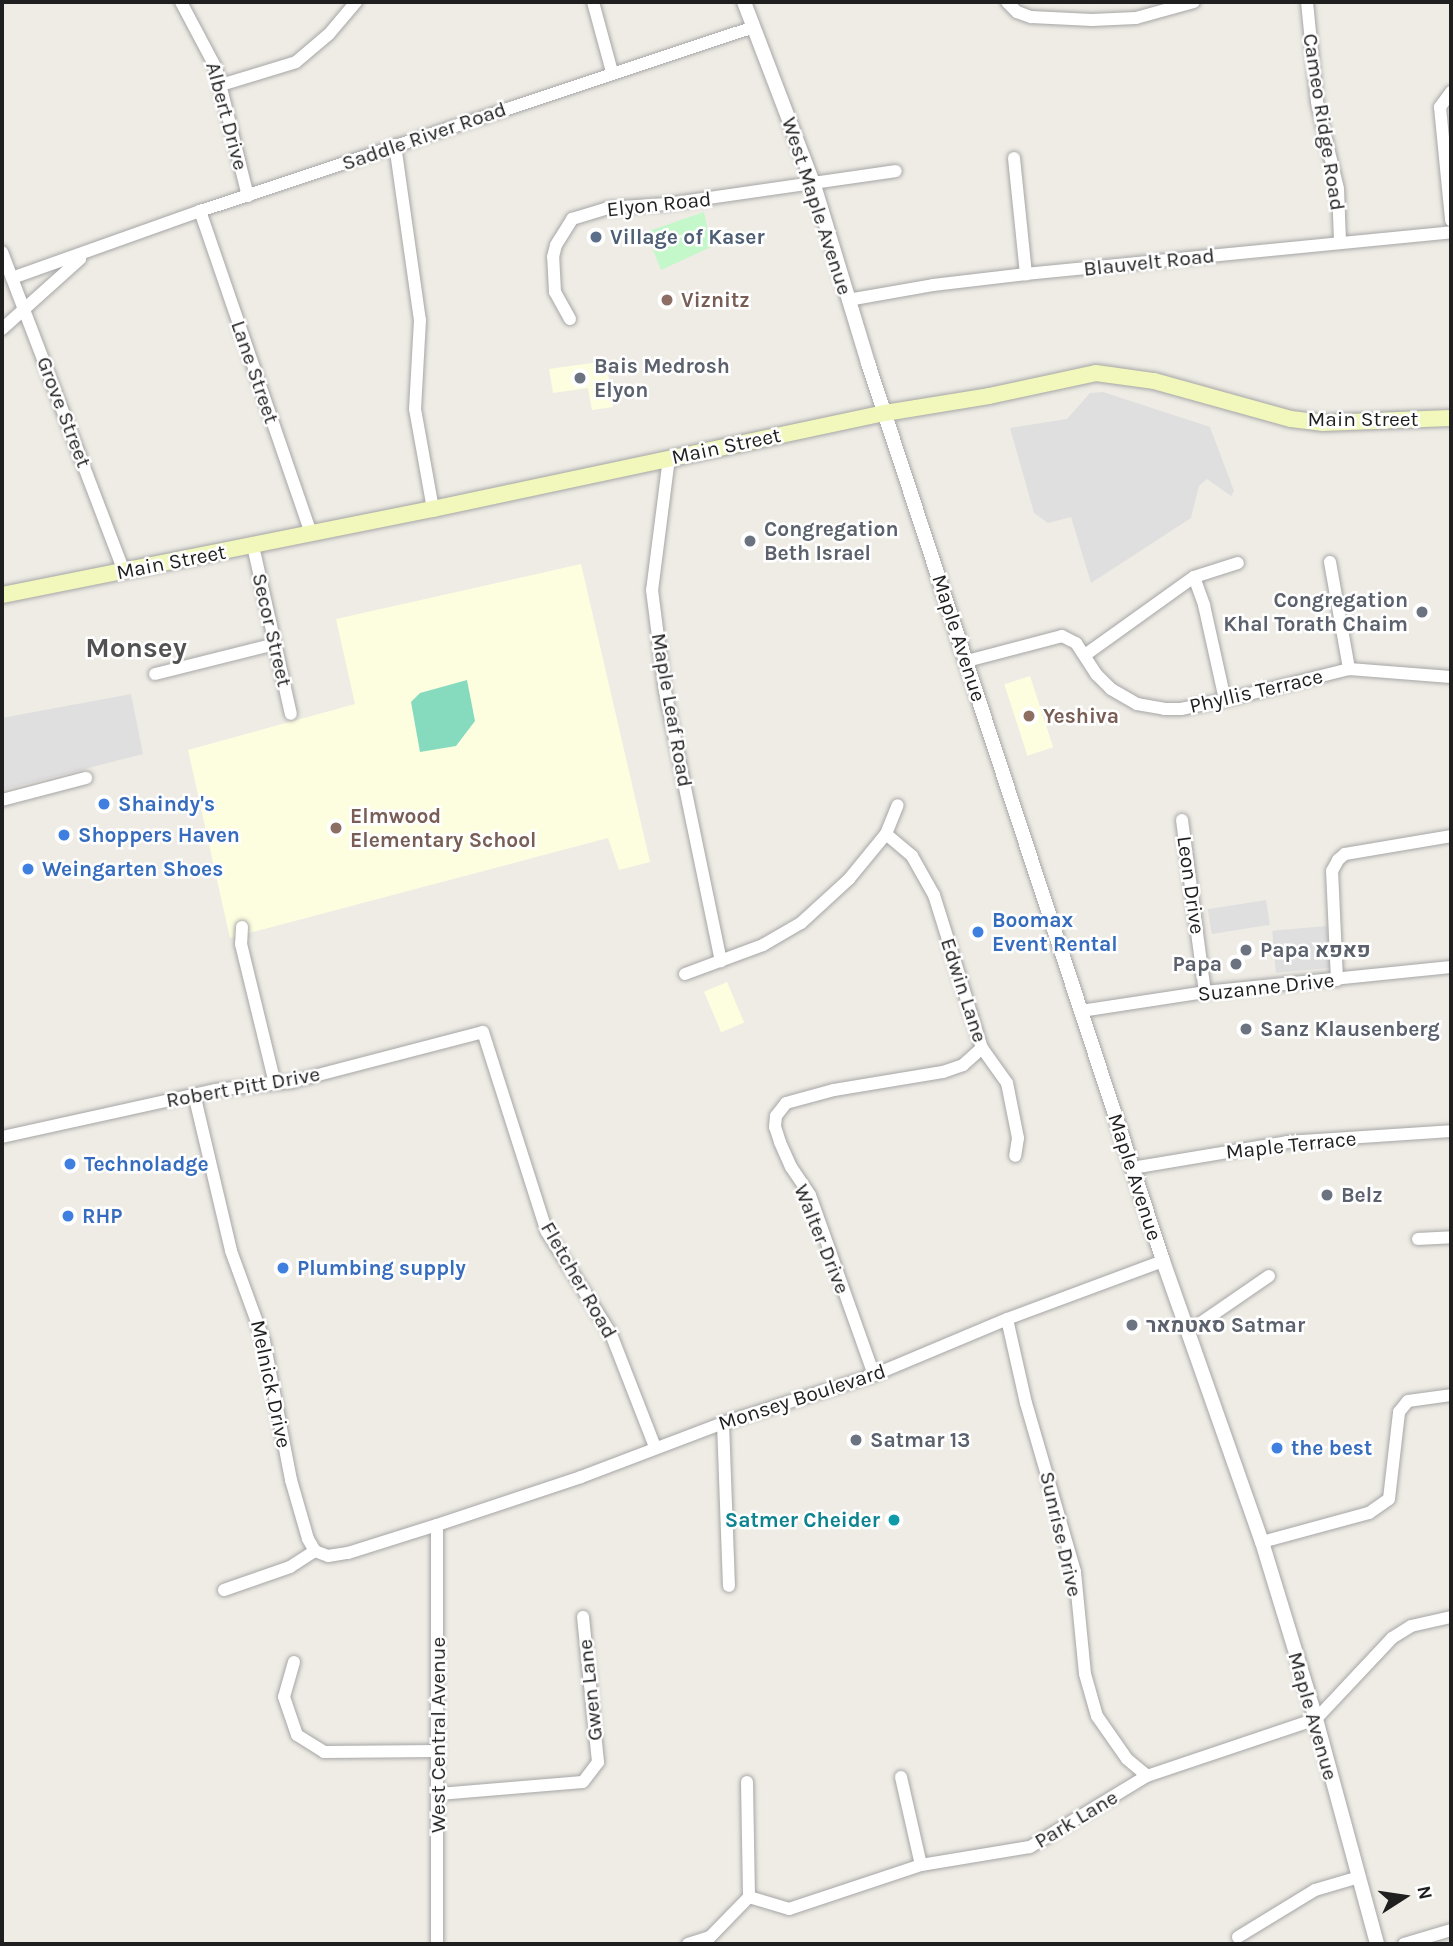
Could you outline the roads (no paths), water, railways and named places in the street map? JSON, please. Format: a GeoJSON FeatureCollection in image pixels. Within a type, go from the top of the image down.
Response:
{"type":"FeatureCollection","features":[{"type":"Feature","properties":{"kind":"main road","name":"Main Street"},"geometry":{"type":"LineString","coordinates":[[2,595],[433,509],[885,413],[989,396],[1096,373],[1122,374],[1154,381],[1291,419],[1322,423],[1451,418]]}},
{"type":"Feature","properties":{"kind":"street","name":"Albert Drive"},"geometry":{"type":"LineString","coordinates":[[181,2],[206,47],[221,85],[248,196]]}},
{"type":"Feature","properties":{"kind":"street"},"geometry":{"type":"LineString","coordinates":[[221,85],[296,62],[329,34],[356,2]]}},
{"type":"Feature","properties":{"kind":"street"},"geometry":{"type":"LineString","coordinates":[[593,2],[612,72]]}},
{"type":"Feature","properties":{"kind":"street","name":"West Maple Avenue"},"geometry":{"type":"LineString","coordinates":[[744,2],[814,184],[885,413]]}},
{"type":"Feature","properties":{"kind":"street"},"geometry":{"type":"LineString","coordinates":[[1007,2],[1017,12],[1031,17],[1092,20],[1194,2]]}},
{"type":"Feature","properties":{"kind":"street","name":"Cameo Ridge Road"},"geometry":{"type":"LineString","coordinates":[[1307,2],[1317,102],[1338,190],[1340,242]]}},
{"type":"Feature","properties":{"kind":"street","name":"Saddle River Road"},"geometry":{"type":"LineString","coordinates":[[12,278],[395,145],[754,27]]}},
{"type":"Feature","properties":{"kind":"street"},"geometry":{"type":"LineString","coordinates":[[1451,92],[1440,107],[1451,220]]}},
{"type":"Feature","properties":{"kind":"street"},"geometry":{"type":"LineString","coordinates":[[395,145],[420,320],[415,409],[433,509]]}},
{"type":"Feature","properties":{"kind":"street"},"geometry":{"type":"LineString","coordinates":[[1014,159],[1026,274]]}},
{"type":"Feature","properties":{"kind":"street","name":"Elyon Road"},"geometry":{"type":"LineString","coordinates":[[570,319],[555,292],[553,257],[556,246],[572,219],[607,208],[667,204],[896,171]]}},
{"type":"Feature","properties":{"kind":"street","name":"Lane Street"},"geometry":{"type":"LineString","coordinates":[[200,211],[311,534]]}},
{"type":"Feature","properties":{"kind":"street","name":"Blauvelt Road"},"geometry":{"type":"LineString","coordinates":[[848,300],[933,285],[1026,274],[1451,232]]}},
{"type":"Feature","properties":{"kind":"street","name":"Saddle River Road"},"geometry":{"type":"LineString","coordinates":[[2,329],[67,268],[94,249]]}},
{"type":"Feature","properties":{"kind":"street","name":"Grove Street"},"geometry":{"type":"LineString","coordinates":[[2,252],[124,572]]}},
{"type":"Feature","properties":{"kind":"street","name":"Maple Avenue"},"geometry":{"type":"LineString","coordinates":[[885,413],[1163,1261],[1262,1542],[1377,1944]]}},
{"type":"Feature","properties":{"kind":"street","name":"Maple Leaf Road"},"geometry":{"type":"LineString","coordinates":[[669,458],[652,590],[665,691],[721,961]]}},
{"type":"Feature","properties":{"kind":"street","name":"Secor Street"},"geometry":{"type":"LineString","coordinates":[[253,546],[291,714]]}},
{"type":"Feature","properties":{"kind":"street"},"geometry":{"type":"LineString","coordinates":[[1085,655],[1194,577],[1210,569],[1238,562]]}},
{"type":"Feature","properties":{"kind":"street"},"geometry":{"type":"LineString","coordinates":[[1330,562],[1349,669]]}},
{"type":"Feature","properties":{"kind":"street"},"geometry":{"type":"LineString","coordinates":[[1194,577],[1204,605],[1225,700]]}},
{"type":"Feature","properties":{"kind":"street","name":"Phyllis Terrace"},"geometry":{"type":"LineString","coordinates":[[967,661],[1054,636],[1070,638],[1085,655],[1096,674],[1111,689],[1137,704],[1156,709],[1181,709],[1225,700],[1349,669],[1451,677]]}},
{"type":"Feature","properties":{"kind":"street"},"geometry":{"type":"LineString","coordinates":[[155,674],[275,644]]}},
{"type":"Feature","properties":{"kind":"street"},"geometry":{"type":"LineString","coordinates":[[2,800],[86,778]]}},
{"type":"Feature","properties":{"kind":"street"},"geometry":{"type":"LineString","coordinates":[[685,974],[764,945],[801,923],[849,879],[886,834],[898,805]]}},
{"type":"Feature","properties":{"kind":"street","name":"Leon Drive"},"geometry":{"type":"LineString","coordinates":[[1182,820],[1205,992]]}},
{"type":"Feature","properties":{"kind":"street","name":"Edwin Lane"},"geometry":{"type":"LineString","coordinates":[[886,834],[912,856],[934,895],[982,1048],[1007,1083],[1018,1138],[1015,1156]]}},
{"type":"Feature","properties":{"kind":"street"},"geometry":{"type":"LineString","coordinates":[[1337,981],[1332,871],[1338,860],[1345,854],[1451,836]]}},
{"type":"Feature","properties":{"kind":"street"},"geometry":{"type":"LineString","coordinates":[[242,927],[241,944],[275,1084]]}},
{"type":"Feature","properties":{"kind":"street","name":"Suzanne Drive"},"geometry":{"type":"LineString","coordinates":[[1081,1011],[1205,992],[1337,981],[1451,967]]}},
{"type":"Feature","properties":{"kind":"street","name":"Robert Pitt Drive"},"geometry":{"type":"LineString","coordinates":[[2,1138],[194,1094],[275,1084],[482,1031]]}},
{"type":"Feature","properties":{"kind":"street","name":"Fletcher Road"},"geometry":{"type":"LineString","coordinates":[[482,1031],[547,1232],[611,1334],[655,1447]]}},
{"type":"Feature","properties":{"kind":"street","name":"Walter Drive"},"geometry":{"type":"LineString","coordinates":[[874,1375],[810,1195],[791,1167],[778,1135],[776,1116],[786,1103],[834,1090],[943,1072],[963,1065],[982,1048]]}},
{"type":"Feature","properties":{"kind":"street","name":"Melnick Drive"},"geometry":{"type":"LineString","coordinates":[[194,1094],[231,1251],[264,1341],[291,1480],[308,1539],[315,1551]]}},
{"type":"Feature","properties":{"kind":"street","name":"Maple Terrace"},"geometry":{"type":"LineString","coordinates":[[1132,1168],[1287,1142],[1451,1131]]}},
{"type":"Feature","properties":{"kind":"street"},"geometry":{"type":"LineString","coordinates":[[1418,1239],[1451,1237]]}},
{"type":"Feature","properties":{"kind":"street","name":"Monsey Boulevard"},"geometry":{"type":"LineString","coordinates":[[437,1525],[581,1477],[723,1423],[874,1375],[1007,1319],[1163,1261]]}},
{"type":"Feature","properties":{"kind":"street"},"geometry":{"type":"LineString","coordinates":[[1189,1331],[1269,1276]]}},
{"type":"Feature","properties":{"kind":"street","name":"Sunrise Drive"},"geometry":{"type":"LineString","coordinates":[[1007,1319],[1026,1403],[1074,1572],[1085,1674],[1097,1716],[1127,1759],[1147,1776]]}},
{"type":"Feature","properties":{"kind":"street"},"geometry":{"type":"LineString","coordinates":[[1262,1542],[1369,1513],[1389,1499],[1399,1412],[1408,1401],[1451,1395]]}},
{"type":"Feature","properties":{"kind":"street"},"geometry":{"type":"LineString","coordinates":[[723,1423],[729,1586]]}},
{"type":"Feature","properties":{"kind":"street"},"geometry":{"type":"LineString","coordinates":[[223,1590],[290,1566],[315,1551],[328,1556],[348,1553],[437,1525]]}},
{"type":"Feature","properties":{"kind":"street","name":"West Central Avenue"},"geometry":{"type":"LineString","coordinates":[[437,1525],[437,1944]]}},
{"type":"Feature","properties":{"kind":"street","name":"Gwen Lane"},"geometry":{"type":"LineString","coordinates":[[439,1794],[583,1782],[598,1762],[583,1616]]}},
{"type":"Feature","properties":{"kind":"street"},"geometry":{"type":"LineString","coordinates":[[1315,1720],[1392,1638],[1411,1626],[1451,1617]]}},
{"type":"Feature","properties":{"kind":"street"},"geometry":{"type":"LineString","coordinates":[[294,1662],[284,1697],[297,1735],[324,1752],[438,1751]]}},
{"type":"Feature","properties":{"kind":"street","name":"Park Lane"},"geometry":{"type":"LineString","coordinates":[[749,1897],[789,1909],[921,1865],[1030,1847],[1147,1776],[1315,1720]]}},
{"type":"Feature","properties":{"kind":"street"},"geometry":{"type":"LineString","coordinates":[[901,1777],[921,1865]]}},
{"type":"Feature","properties":{"kind":"street"},"geometry":{"type":"LineString","coordinates":[[688,1944],[710,1937],[749,1897],[747,1782]]}},
{"type":"Feature","properties":{"kind":"street"},"geometry":{"type":"LineString","coordinates":[[1238,1937],[1315,1890],[1359,1877]]}},
{"type":"Feature","properties":{"kind":"street"},"geometry":{"type":"LineString","coordinates":[[1404,1944],[1451,1930]]}},
{"type":"Feature","properties":{"kind":"place","name":"Village of Kaser"},"geometry":{"type":"Point","coordinates":[596,237]}},
{"type":"Feature","properties":{"kind":"place","name":"Viznitz"},"geometry":{"type":"Point","coordinates":[667,300]}},
{"type":"Feature","properties":{"kind":"place","name":"Bais Medrosh Elyon"},"geometry":{"type":"Point","coordinates":[580,378]}},
{"type":"Feature","properties":{"kind":"place","name":"Congregation Beth Israel"},"geometry":{"type":"Point","coordinates":[750,541]}},
{"type":"Feature","properties":{"kind":"place","name":"Congregation Khal Torath Chaim"},"geometry":{"type":"Point","coordinates":[1422,612]}},
{"type":"Feature","properties":{"kind":"place","name":"Yeshiva"},"geometry":{"type":"Point","coordinates":[1029,716]}},
{"type":"Feature","properties":{"kind":"place","name":"Shaindy's"},"geometry":{"type":"Point","coordinates":[104,804]}},
{"type":"Feature","properties":{"kind":"place","name":"Elmwood Elementary School"},"geometry":{"type":"Point","coordinates":[336,828]}},
{"type":"Feature","properties":{"kind":"place","name":"Shoppers Haven"},"geometry":{"type":"Point","coordinates":[64,835]}},
{"type":"Feature","properties":{"kind":"place","name":"Weingarten Shoes"},"geometry":{"type":"Point","coordinates":[28,869]}},
{"type":"Feature","properties":{"kind":"place","name":"Boomax Event Rental"},"geometry":{"type":"Point","coordinates":[978,932]}},
{"type":"Feature","properties":{"kind":"place","name":"Papa פאפא"},"geometry":{"type":"Point","coordinates":[1246,950]}},
{"type":"Feature","properties":{"kind":"place","name":"Papa"},"geometry":{"type":"Point","coordinates":[1236,964]}},
{"type":"Feature","properties":{"kind":"place","name":"Sanz Klausenberg"},"geometry":{"type":"Point","coordinates":[1246,1029]}},
{"type":"Feature","properties":{"kind":"place","name":"Technoladge"},"geometry":{"type":"Point","coordinates":[70,1164]}},
{"type":"Feature","properties":{"kind":"place","name":"Belz"},"geometry":{"type":"Point","coordinates":[1327,1195]}},
{"type":"Feature","properties":{"kind":"place","name":"RHP"},"geometry":{"type":"Point","coordinates":[68,1216]}},
{"type":"Feature","properties":{"kind":"place","name":"Plumbing supply"},"geometry":{"type":"Point","coordinates":[283,1268]}},
{"type":"Feature","properties":{"kind":"place","name":"סאטמאר Satmar"},"geometry":{"type":"Point","coordinates":[1132,1325]}},
{"type":"Feature","properties":{"kind":"place","name":"Satmar 13"},"geometry":{"type":"Point","coordinates":[856,1440]}},
{"type":"Feature","properties":{"kind":"place","name":"the best"},"geometry":{"type":"Point","coordinates":[1277,1448]}},
{"type":"Feature","properties":{"kind":"place","name":"Satmer Cheider"},"geometry":{"type":"Point","coordinates":[894,1520]}},
{"type":"Feature","properties":{"kind":"district","name":"Monsey"},"geometry":{"type":"Point","coordinates":[136,648]}}]}
